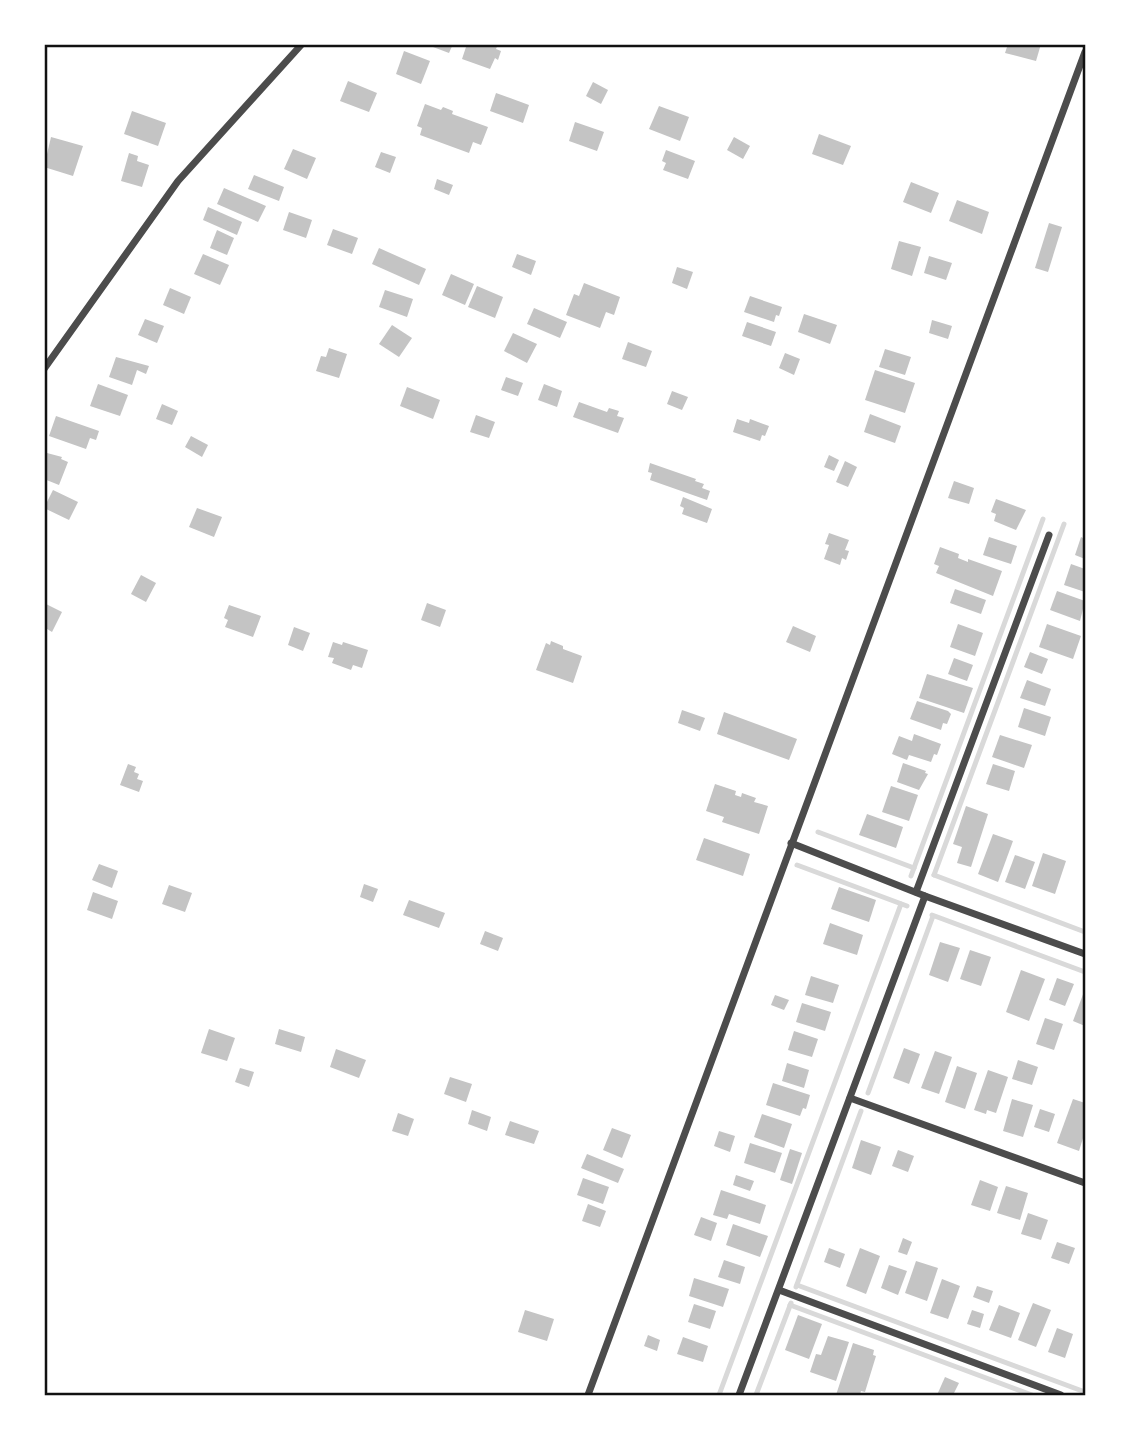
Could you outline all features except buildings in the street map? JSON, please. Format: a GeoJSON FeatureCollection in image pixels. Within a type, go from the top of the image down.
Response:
{"type":"FeatureCollection","features":[{"type":"Feature","properties":{"kind":"street"},"geometry":{"type":"LineString","coordinates":[[44,369],[178,181],[302,44]]}},
{"type":"Feature","properties":{"kind":"street"},"geometry":{"type":"LineString","coordinates":[[588,1395],[1085,52]]}},
{"type":"Feature","properties":{"kind":"street"},"geometry":{"type":"LineString","coordinates":[[916,892],[1049,535]]}},
{"type":"Feature","properties":{"kind":"street"},"geometry":{"type":"LineString","coordinates":[[791,843],[925,896],[1085,954]]}},
{"type":"Feature","properties":{"kind":"street"},"geometry":{"type":"LineString","coordinates":[[739,1395],[925,896]]}},
{"type":"Feature","properties":{"kind":"street"},"geometry":{"type":"LineString","coordinates":[[850,1098],[1085,1183]]}},
{"type":"Feature","properties":{"kind":"street"},"geometry":{"type":"LineString","coordinates":[[779,1290],[1061,1395]]}},
{"type":"Feature","properties":{"kind":"waterway"},"geometry":{"type":"LineString","coordinates":[[911,876],[1043,519]]}},
{"type":"Feature","properties":{"kind":"waterway"},"geometry":{"type":"LineString","coordinates":[[934,875],[1064,524]]}},
{"type":"Feature","properties":{"kind":"waterway"},"geometry":{"type":"LineString","coordinates":[[818,832],[914,868]]}},
{"type":"Feature","properties":{"kind":"waterway"},"geometry":{"type":"LineString","coordinates":[[797,865],[907,906]]}},
{"type":"Feature","properties":{"kind":"waterway"},"geometry":{"type":"LineString","coordinates":[[934,875],[1085,932]]}},
{"type":"Feature","properties":{"kind":"waterway"},"geometry":{"type":"LineString","coordinates":[[719,1395],[901,904]]}},
{"type":"Feature","properties":{"kind":"waterway"},"geometry":{"type":"LineString","coordinates":[[932,915],[1085,972]]}},
{"type":"Feature","properties":{"kind":"waterway"},"geometry":{"type":"LineString","coordinates":[[868,1093],[933,916]]}},
{"type":"Feature","properties":{"kind":"waterway"},"geometry":{"type":"LineString","coordinates":[[796,1287],[861,1111]]}},
{"type":"Feature","properties":{"kind":"waterway"},"geometry":{"type":"LineString","coordinates":[[797,1285],[1085,1392]]}},
{"type":"Feature","properties":{"kind":"waterway"},"geometry":{"type":"LineString","coordinates":[[756,1395],[791,1303]]}},
{"type":"Feature","properties":{"kind":"waterway"},"geometry":{"type":"LineString","coordinates":[[790,1305],[1032,1395]]}}]}
